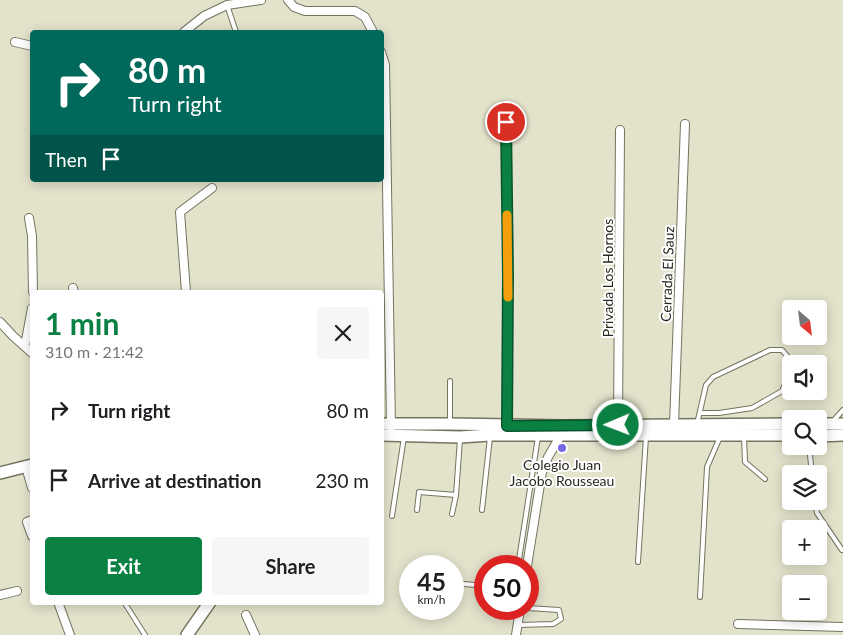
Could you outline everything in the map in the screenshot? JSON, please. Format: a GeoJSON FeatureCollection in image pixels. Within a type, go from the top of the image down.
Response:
{"type":"FeatureCollection","features":[{"type":"Feature","properties":{"kind":"main road"},"geometry":{"type":"LineString","coordinates":[[386,429],[450,424],[507,426],[674,425],[699,419],[782,424]]}},
{"type":"Feature","properties":{"kind":"main road"},"geometry":{"type":"LineString","coordinates":[[827,424],[843,424]]}},
{"type":"Feature","properties":{"kind":"main road"},"geometry":{"type":"LineString","coordinates":[[386,429],[404,434],[460,437],[490,435],[782,436]]}},
{"type":"Feature","properties":{"kind":"main road"},"geometry":{"type":"LineString","coordinates":[[827,436],[843,436]]}},
{"type":"Feature","properties":{"kind":"main road"},"geometry":{"type":"LineString","coordinates":[[1,473],[29,466]]}},
{"type":"Feature","properties":{"kind":"main road"},"geometry":{"type":"LineString","coordinates":[[187,635],[208,605]]}},
{"type":"Feature","properties":{"kind":"street"},"geometry":{"type":"LineString","coordinates":[[186,30],[204,16],[227,5],[260,0]]}},
{"type":"Feature","properties":{"kind":"street"},"geometry":{"type":"LineString","coordinates":[[288,0],[294,6],[305,11],[355,11],[364,17],[371,30]]}},
{"type":"Feature","properties":{"kind":"street"},"geometry":{"type":"LineString","coordinates":[[15,42],[30,46]]}},
{"type":"Feature","properties":{"kind":"street"},"geometry":{"type":"LineString","coordinates":[[384,62],[386,429]]}},
{"type":"Feature","properties":{"kind":"street","name":"Cerrada El Sauz"},"geometry":{"type":"LineString","coordinates":[[674,425],[685,124]]}},
{"type":"Feature","properties":{"kind":"street","name":"Privada Los Hornos"},"geometry":{"type":"LineString","coordinates":[[618,425],[620,130]]}},
{"type":"Feature","properties":{"kind":"street"},"geometry":{"type":"LineString","coordinates":[[186,290],[180,212],[212,188]]}},
{"type":"Feature","properties":{"kind":"street"},"geometry":{"type":"LineString","coordinates":[[29,218],[32,236],[33,290]]}},
{"type":"Feature","properties":{"kind":"street"},"geometry":{"type":"LineString","coordinates":[[25,346],[30,319]]}},
{"type":"Feature","properties":{"kind":"street"},"geometry":{"type":"LineString","coordinates":[[0,322],[30,352]]}},
{"type":"Feature","properties":{"kind":"street"},"geometry":{"type":"LineString","coordinates":[[529,555],[542,472],[548,457],[561,435]]}},
{"type":"Feature","properties":{"kind":"street"},"geometry":{"type":"LineString","coordinates":[[0,595],[17,591]]}},
{"type":"Feature","properties":{"kind":"street"},"geometry":{"type":"LineString","coordinates":[[59,605],[70,635]]}},
{"type":"Feature","properties":{"kind":"street"},"geometry":{"type":"LineString","coordinates":[[246,615],[255,635]]}},
{"type":"Feature","properties":{"kind":"street"},"geometry":{"type":"LineString","coordinates":[[516,635],[519,620]]}},
{"type":"Feature","properties":{"kind":"street"},"geometry":{"type":"LineString","coordinates":[[738,624],[843,627]]}},
{"type":"Feature","properties":{"kind":"lane"},"geometry":{"type":"LineString","coordinates":[[227,5],[235,30]]}},
{"type":"Feature","properties":{"kind":"lane"},"geometry":{"type":"LineString","coordinates":[[506,122],[507,426]]}},
{"type":"Feature","properties":{"kind":"lane"},"geometry":{"type":"LineString","coordinates":[[770,350],[782,350],[788,357],[790,373],[782,391],[752,408],[720,413],[699,419],[706,385],[713,377],[770,350]]}},
{"type":"Feature","properties":{"kind":"lane"},"geometry":{"type":"LineString","coordinates":[[450,381],[450,424]]}},
{"type":"Feature","properties":{"kind":"lane"},"geometry":{"type":"LineString","coordinates":[[827,422],[843,410]]}},
{"type":"Feature","properties":{"kind":"lane"},"geometry":{"type":"LineString","coordinates":[[392,516],[404,434]]}},
{"type":"Feature","properties":{"kind":"lane"},"geometry":{"type":"LineString","coordinates":[[482,510],[490,435]]}},
{"type":"Feature","properties":{"kind":"lane"},"geometry":{"type":"LineString","coordinates":[[520,555],[538,435]]}},
{"type":"Feature","properties":{"kind":"lane"},"geometry":{"type":"LineString","coordinates":[[638,562],[646,435]]}},
{"type":"Feature","properties":{"kind":"lane"},"geometry":{"type":"LineString","coordinates":[[700,597],[707,467],[721,435]]}},
{"type":"Feature","properties":{"kind":"lane"},"geometry":{"type":"LineString","coordinates":[[744,435],[745,462],[765,479]]}},
{"type":"Feature","properties":{"kind":"lane"},"geometry":{"type":"LineString","coordinates":[[452,514],[456,495],[460,437]]}},
{"type":"Feature","properties":{"kind":"lane"},"geometry":{"type":"LineString","coordinates":[[417,510],[418,492],[456,495]]}},
{"type":"Feature","properties":{"kind":"lane"},"geometry":{"type":"LineString","coordinates":[[816,510],[817,514],[842,550]]}},
{"type":"Feature","properties":{"kind":"lane"},"geometry":{"type":"LineString","coordinates":[[126,605],[145,635]]}},
{"type":"Feature","properties":{"kind":"lane"},"geometry":{"type":"LineString","coordinates":[[518,625],[553,624],[561,619],[559,610],[539,609]]}},
{"type":"Feature","properties":{"kind":"slow traffic"},"geometry":{"type":"LineString","coordinates":[[507,215],[508,297]]}},
{"type":"Feature","properties":{"kind":"place","name":"Colegio Juan Jacobo Rousseau"},"geometry":{"type":"Point","coordinates":[562,448]}},
{"type":"Feature","properties":{"kind":"route"},"geometry":{"type":"LineString","coordinates":[[506,122],[507,426],[618,425]]}}]}
